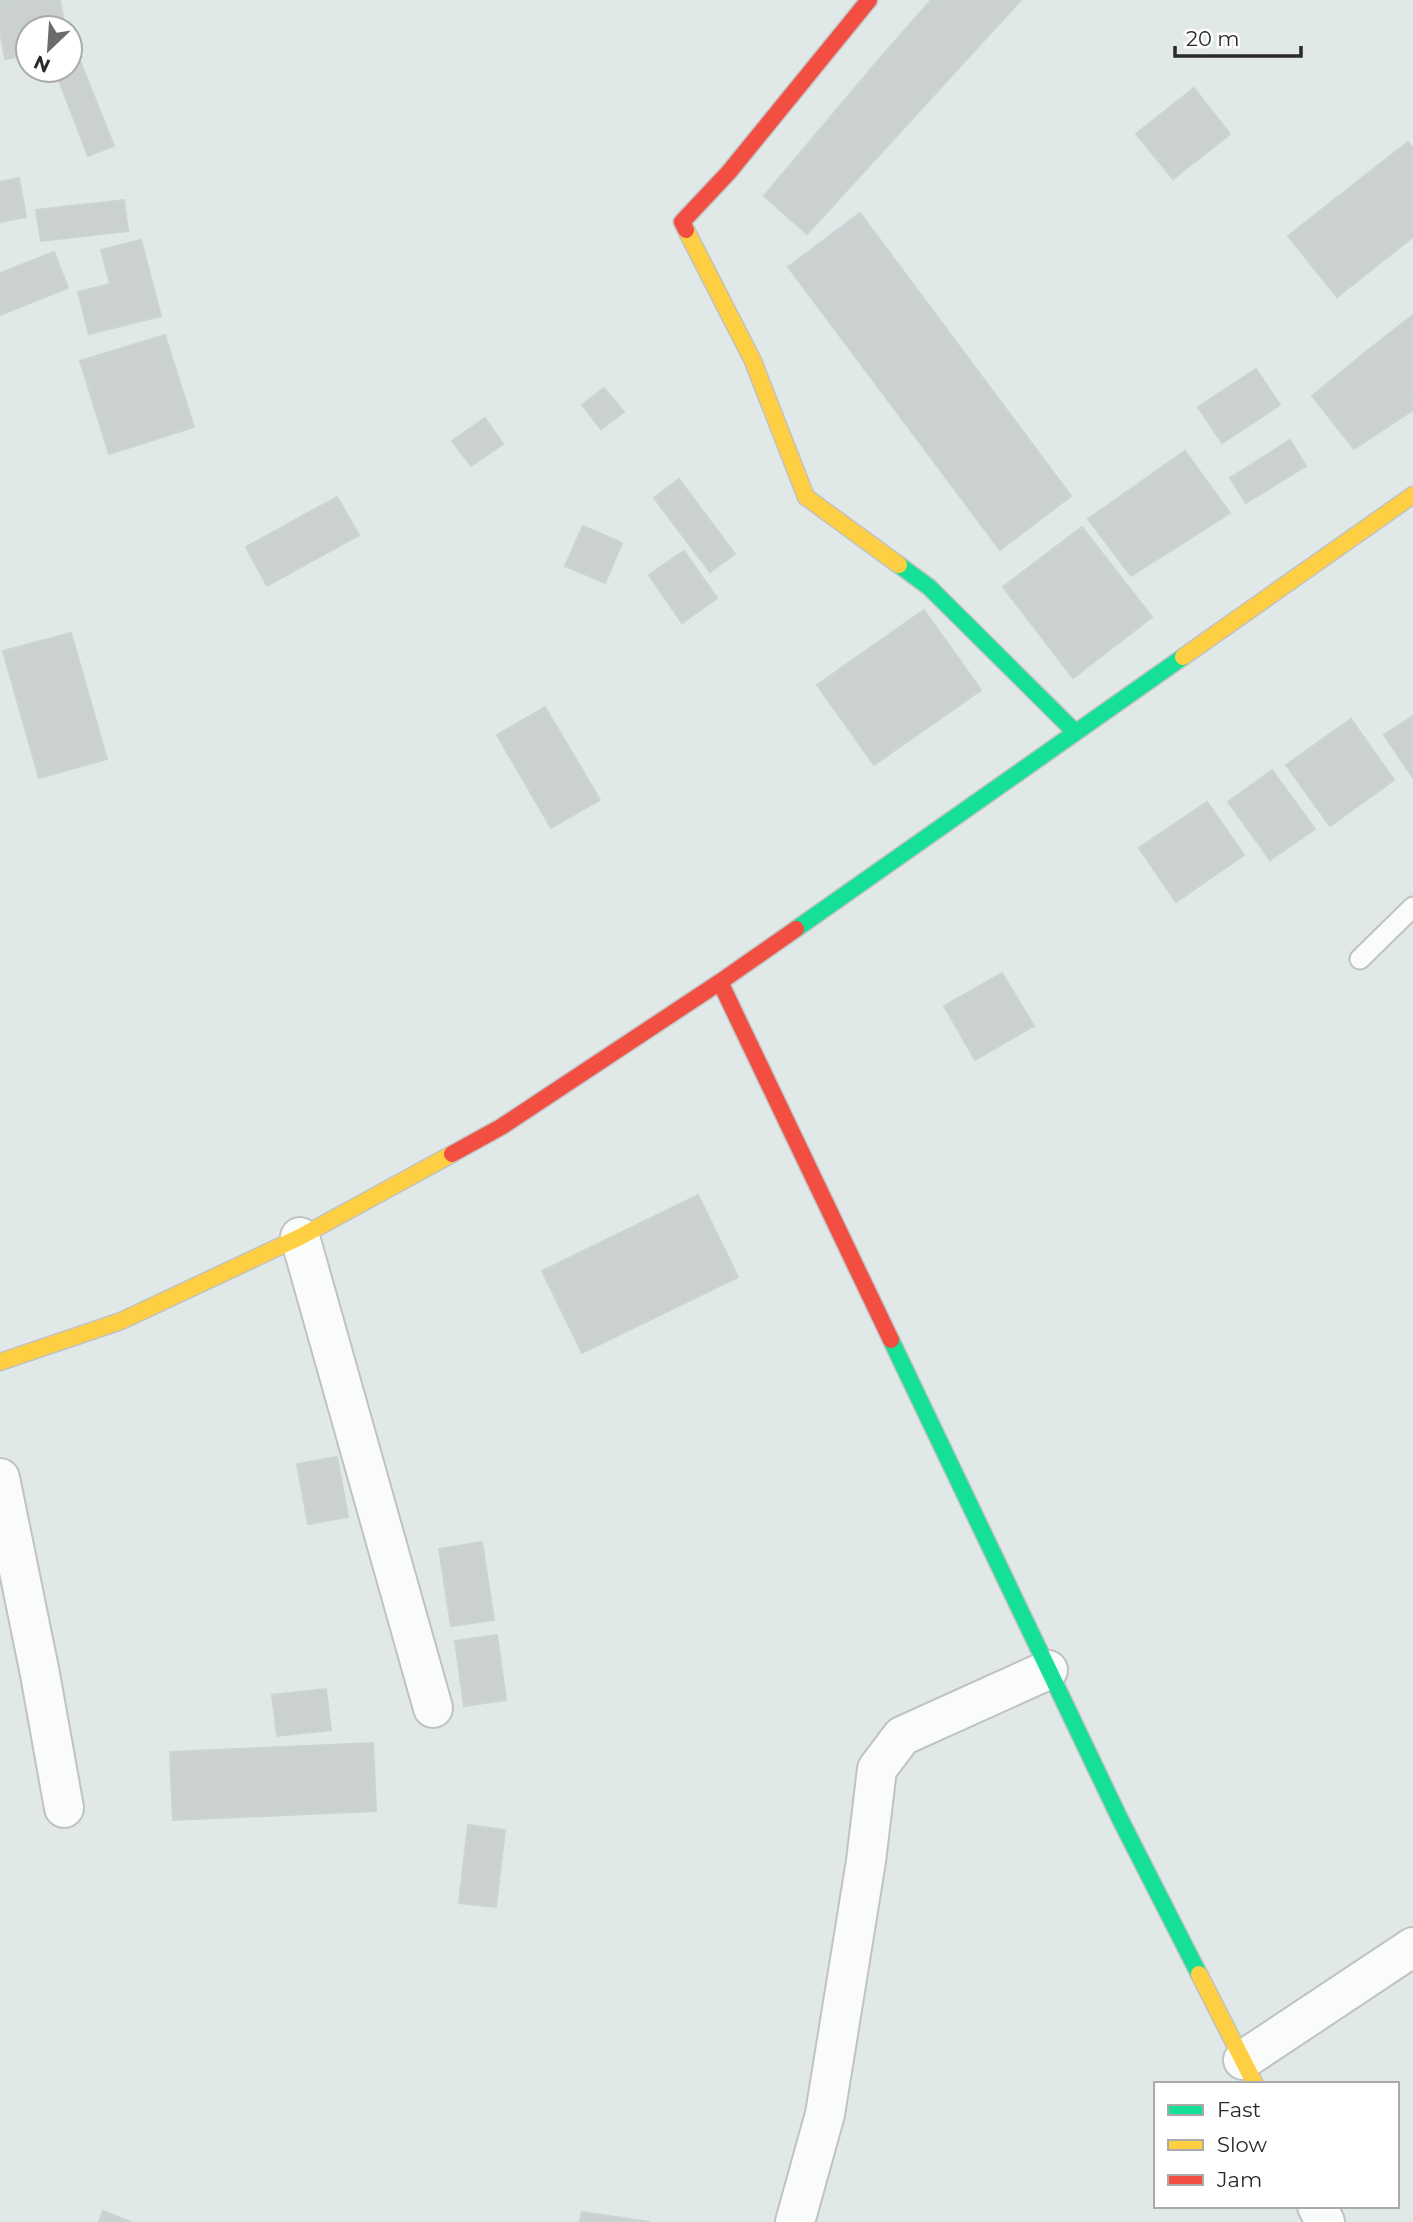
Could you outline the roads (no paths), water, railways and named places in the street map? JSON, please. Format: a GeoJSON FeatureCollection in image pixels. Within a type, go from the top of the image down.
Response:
{"type":"FeatureCollection","features":[{"type":"Feature","properties":{"kind":"street"},"geometry":{"type":"LineString","coordinates":[[869,0],[729,172],[682,222],[753,361],[806,496],[929,587],[1075,732]]}},
{"type":"Feature","properties":{"kind":"street"},"geometry":{"type":"LineString","coordinates":[[0,1362],[121,1321],[299,1237],[501,1127],[720,982],[1413,495]]}},
{"type":"Feature","properties":{"kind":"street"},"geometry":{"type":"LineString","coordinates":[[720,982],[1120,1819],[1249,2072],[1413,1947]]}},
{"type":"Feature","properties":{"kind":"street"},"geometry":{"type":"LineString","coordinates":[[299,1237],[433,1708]]}},
{"type":"Feature","properties":{"kind":"street"},"geometry":{"type":"LineString","coordinates":[[0,1478],[64,1808]]}},
{"type":"Feature","properties":{"kind":"street"},"geometry":{"type":"LineString","coordinates":[[795,2222],[825,2114],[866,1861],[877,1769],[902,1736],[1048,1670]]}},
{"type":"Feature","properties":{"kind":"lane"},"geometry":{"type":"LineString","coordinates":[[1360,959],[1413,907]]}}]}
